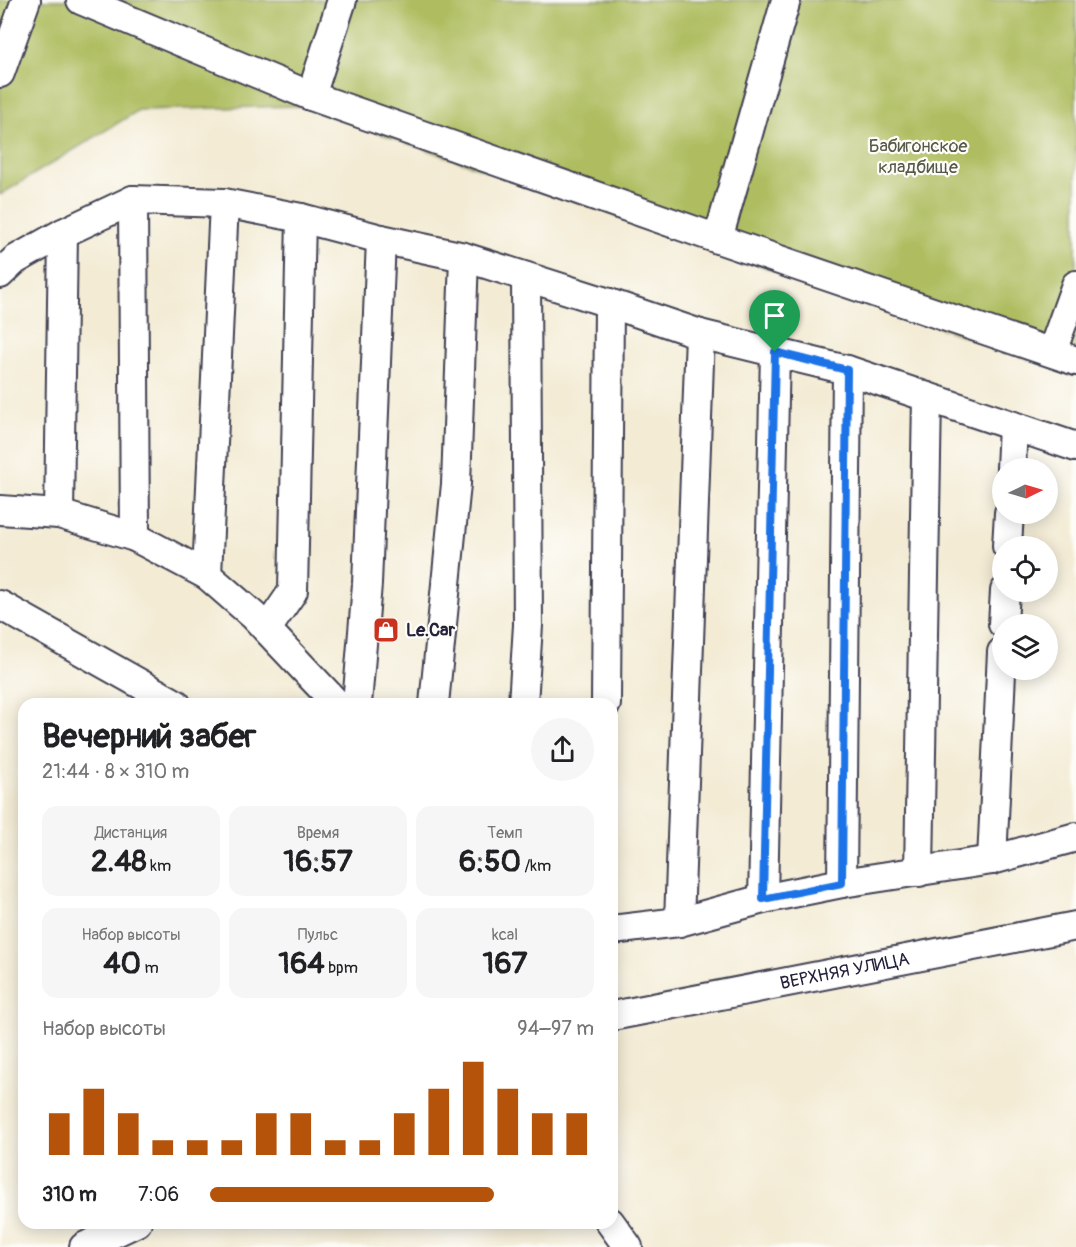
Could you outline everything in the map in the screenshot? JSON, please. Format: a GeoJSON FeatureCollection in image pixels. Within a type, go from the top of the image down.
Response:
{"type":"FeatureCollection","features":[{"type":"Feature","properties":{"kind":"street"},"geometry":{"type":"LineString","coordinates":[[0,74],[26,0]]}},
{"type":"Feature","properties":{"kind":"street"},"geometry":{"type":"LineString","coordinates":[[81,0],[311,96],[718,239],[1064,356],[1076,285]]}},
{"type":"Feature","properties":{"kind":"street"},"geometry":{"type":"LineString","coordinates":[[311,96],[342,0]]}},
{"type":"Feature","properties":{"kind":"street"},"geometry":{"type":"LineString","coordinates":[[718,239],[786,0]]}},
{"type":"Feature","properties":{"kind":"street"},"geometry":{"type":"LineString","coordinates":[[133,200],[135,537]]}},
{"type":"Feature","properties":{"kind":"street"},"geometry":{"type":"LineString","coordinates":[[0,274],[15,260],[63,233],[133,200],[224,203],[301,218],[381,239],[464,257],[700,334],[847,370],[1076,447]]}},
{"type":"Feature","properties":{"kind":"street"},"geometry":{"type":"LineString","coordinates":[[207,574],[224,203]]}},
{"type":"Feature","properties":{"kind":"street"},"geometry":{"type":"LineString","coordinates":[[267,629],[293,591],[301,218]]}},
{"type":"Feature","properties":{"kind":"street"},"geometry":{"type":"LineString","coordinates":[[59,514],[63,233]]}},
{"type":"Feature","properties":{"kind":"street"},"geometry":{"type":"LineString","coordinates":[[358,698],[368,584],[381,239]]}},
{"type":"Feature","properties":{"kind":"street"},"geometry":{"type":"LineString","coordinates":[[435,698],[456,484],[464,257]]}},
{"type":"Feature","properties":{"kind":"street"},"geometry":{"type":"LineString","coordinates":[[523,698],[528,625],[526,277]]}},
{"type":"Feature","properties":{"kind":"street"},"geometry":{"type":"LineString","coordinates":[[606,698],[609,303]]}},
{"type":"Feature","properties":{"kind":"street"},"geometry":{"type":"LineString","coordinates":[[679,922],[700,334]]}},
{"type":"Feature","properties":{"kind":"street"},"geometry":{"type":"LineString","coordinates":[[763,899],[775,352]]}},
{"type":"Feature","properties":{"kind":"street"},"geometry":{"type":"LineString","coordinates":[[842,883],[847,370]]}},
{"type":"Feature","properties":{"kind":"street"},"geometry":{"type":"LineString","coordinates":[[919,872],[927,397]]}},
{"type":"Feature","properties":{"kind":"street"},"geometry":{"type":"LineString","coordinates":[[1011,458],[1013,426]]}},
{"type":"Feature","properties":{"kind":"street"},"geometry":{"type":"LineString","coordinates":[[0,510],[59,514],[135,537],[207,574],[267,629],[331,698]]}},
{"type":"Feature","properties":{"kind":"street"},"geometry":{"type":"LineString","coordinates":[[0,604],[165,698]]}},
{"type":"Feature","properties":{"kind":"street"},"geometry":{"type":"LineString","coordinates":[[992,860],[1001,680]]}},
{"type":"Feature","properties":{"kind":"street"},"geometry":{"type":"LineString","coordinates":[[618,929],[679,922],[763,899],[842,883],[992,860],[1076,837]]}},
{"type":"Feature","properties":{"kind":"street","name":"ВЕРХНЯЯ УЛИЦА"},"geometry":{"type":"LineString","coordinates":[[618,1015],[1076,926]]}},
{"type":"Feature","properties":{"kind":"street"},"geometry":{"type":"LineString","coordinates":[[84,1247],[122,1229]]}},
{"type":"Feature","properties":{"kind":"street"},"geometry":{"type":"LineString","coordinates":[[615,1229],[628,1247]]}},
{"type":"Feature","properties":{"kind":"green space","name":"Бабигонское кладбище"},"geometry":{"type":"Polygon","coordinates":[[[0,0],[1076,0],[1076,375],[301,106],[139,110],[0,195],[0,0]]]}},
{"type":"Feature","properties":{"kind":"place","name":"Le.Car"},"geometry":{"type":"Point","coordinates":[386,630]}},
{"type":"Feature","properties":{"kind":"route"},"geometry":{"type":"LineString","coordinates":[[775,352],[847,370],[842,883],[763,899],[775,352]]}}]}
